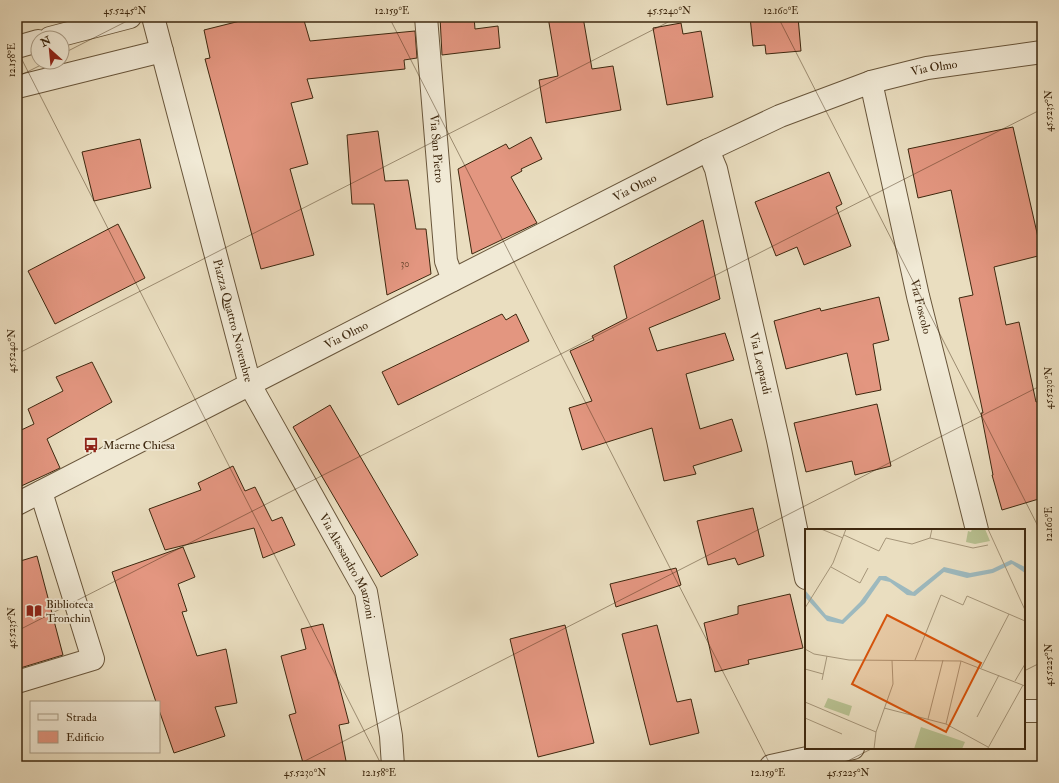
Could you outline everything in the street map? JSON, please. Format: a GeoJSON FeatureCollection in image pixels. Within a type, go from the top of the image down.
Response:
{"type":"FeatureCollection","features":[{"type":"Feature","properties":{"kind":"street"},"geometry":{"type":"LineString","coordinates":[[70,33],[130,17]]}},
{"type":"Feature","properties":{"kind":"street","name":"Piazza Quattro Novembre"},"geometry":{"type":"LineString","coordinates":[[17,504],[250,385],[153,17]]}},
{"type":"Feature","properties":{"kind":"street","name":"Via San Pietro"},"geometry":{"type":"LineString","coordinates":[[426,17],[446,261],[453,280]]}},
{"type":"Feature","properties":{"kind":"street"},"geometry":{"type":"LineString","coordinates":[[17,46],[30,43]]}},
{"type":"Feature","properties":{"kind":"street"},"geometry":{"type":"LineString","coordinates":[[17,87],[162,51]]}},
{"type":"Feature","properties":{"kind":"street","name":"Via Olmo"},"geometry":{"type":"LineString","coordinates":[[250,385],[708,150],[780,116],[871,82],[934,67],[1042,52]]}},
{"type":"Feature","properties":{"kind":"street","name":"Via Foscolo"},"geometry":{"type":"LineString","coordinates":[[871,82],[918,296],[977,529]]}},
{"type":"Feature","properties":{"kind":"street","name":"Via Leopardi"},"geometry":{"type":"LineString","coordinates":[[708,150],[716,169],[778,440],[805,573]]}},
{"type":"Feature","properties":{"kind":"street","name":"Via Alessandro Manzoni"},"geometry":{"type":"LineString","coordinates":[[250,385],[366,592],[391,736],[393,766]]}},
{"type":"Feature","properties":{"kind":"street"},"geometry":{"type":"LineString","coordinates":[[17,682],[93,659],[41,492]]}},
{"type":"Feature","properties":{"kind":"street"},"geometry":{"type":"LineString","coordinates":[[1025,711],[1042,711]]}},
{"type":"Feature","properties":{"kind":"street"},"geometry":{"type":"LineString","coordinates":[[771,766],[845,749]]}},
{"type":"Feature","properties":{"kind":"building"},"geometry":{"type":"Polygon","coordinates":[[[256,17],[303,17],[310,41],[415,31],[417,58],[404,60],[405,69],[307,79],[313,98],[291,103],[308,164],[290,169],[314,255],[261,269],[205,59],[210,58],[204,30],[256,17]]]}},
{"type":"Feature","properties":{"kind":"building"},"geometry":{"type":"Polygon","coordinates":[[[440,17],[474,17],[475,29],[498,26],[500,48],[442,55],[440,17]]]}},
{"type":"Feature","properties":{"kind":"building"},"geometry":{"type":"Polygon","coordinates":[[[548,17],[583,17],[592,69],[613,66],[621,110],[546,123],[539,80],[558,76],[548,17]]]}},
{"type":"Feature","properties":{"kind":"building"},"geometry":{"type":"Polygon","coordinates":[[[750,17],[798,17],[801,51],[766,54],[765,45],[753,46],[750,17]]]}},
{"type":"Feature","properties":{"kind":"building"},"geometry":{"type":"Polygon","coordinates":[[[681,23],[683,34],[701,31],[713,97],[667,105],[653,28],[681,23]]]}},
{"type":"Feature","properties":{"kind":"building"},"geometry":{"type":"Polygon","coordinates":[[[1013,127],[1042,255],[994,267],[1006,325],[1019,322],[1036,402],[1042,401],[1042,498],[1002,510],[992,475],[981,413],[983,413],[959,298],[973,295],[951,190],[918,198],[908,149],[1013,127]]]}},
{"type":"Feature","properties":{"kind":"building"},"geometry":{"type":"Polygon","coordinates":[[[378,131],[385,181],[408,180],[416,229],[426,229],[431,274],[387,295],[374,204],[352,204],[347,135],[378,131]]]}},
{"type":"Feature","properties":{"kind":"building"},"geometry":{"type":"Polygon","coordinates":[[[531,137],[542,159],[521,169],[522,171],[511,177],[537,223],[472,254],[458,169],[506,144],[509,149],[531,137]]]}},
{"type":"Feature","properties":{"kind":"building"},"geometry":{"type":"Polygon","coordinates":[[[140,139],[151,188],[94,201],[82,152],[140,139]]]}},
{"type":"Feature","properties":{"kind":"building"},"geometry":{"type":"Polygon","coordinates":[[[829,172],[842,204],[836,207],[851,246],[804,265],[797,247],[776,256],[755,202],[829,172]]]}},
{"type":"Feature","properties":{"kind":"building"},"geometry":{"type":"Polygon","coordinates":[[[703,220],[720,299],[649,328],[657,351],[725,333],[734,360],[686,374],[700,429],[732,419],[742,451],[693,466],[696,474],[664,481],[652,428],[582,450],[569,408],[592,401],[570,351],[594,340],[592,336],[627,318],[614,266],[703,220]]]}},
{"type":"Feature","properties":{"kind":"building"},"geometry":{"type":"Polygon","coordinates":[[[118,224],[145,278],[55,324],[28,271],[118,224]]]}},
{"type":"Feature","properties":{"kind":"building"},"geometry":{"type":"Polygon","coordinates":[[[879,297],[889,340],[873,344],[881,390],[856,395],[847,353],[786,369],[774,321],[820,308],[821,311],[879,297]]]}},
{"type":"Feature","properties":{"kind":"building"},"geometry":{"type":"Polygon","coordinates":[[[502,314],[506,320],[516,314],[529,341],[398,405],[382,372],[502,314]]]}},
{"type":"Feature","properties":{"kind":"building"},"geometry":{"type":"Polygon","coordinates":[[[92,362],[112,402],[47,439],[60,468],[17,488],[17,432],[34,424],[28,409],[63,391],[56,377],[92,362]]]}},
{"type":"Feature","properties":{"kind":"building"},"geometry":{"type":"Polygon","coordinates":[[[877,404],[891,466],[855,475],[852,461],[806,472],[794,423],[877,404]]]}},
{"type":"Feature","properties":{"kind":"building"},"geometry":{"type":"Polygon","coordinates":[[[330,405],[418,555],[381,577],[293,427],[330,405]]]}},
{"type":"Feature","properties":{"kind":"building"},"geometry":{"type":"Polygon","coordinates":[[[233,466],[245,491],[255,487],[272,521],[282,517],[295,545],[263,558],[254,528],[165,550],[149,509],[201,490],[198,483],[233,466]]]}},
{"type":"Feature","properties":{"kind":"building"},"geometry":{"type":"Polygon","coordinates":[[[753,508],[764,556],[738,565],[735,558],[708,565],[697,521],[753,508]]]}},
{"type":"Feature","properties":{"kind":"building"},"geometry":{"type":"Polygon","coordinates":[[[183,547],[195,577],[178,584],[187,611],[182,612],[197,656],[226,649],[237,703],[215,707],[225,736],[174,753],[160,713],[160,701],[156,701],[112,572],[183,547]]]}},
{"type":"Feature","properties":{"kind":"building","name":"Biblioteca Tronchin"},"geometry":{"type":"Polygon","coordinates":[[[37,556],[63,655],[17,669],[17,562],[37,556]]]}},
{"type":"Feature","properties":{"kind":"building"},"geometry":{"type":"Polygon","coordinates":[[[676,568],[681,585],[616,607],[610,584],[676,568]]]}},
{"type":"Feature","properties":{"kind":"building"},"geometry":{"type":"Polygon","coordinates":[[[790,594],[803,648],[748,660],[749,664],[715,672],[704,623],[738,614],[738,606],[790,594]]]}},
{"type":"Feature","properties":{"kind":"building"},"geometry":{"type":"Polygon","coordinates":[[[323,624],[349,723],[339,725],[347,766],[304,766],[289,715],[296,713],[281,656],[306,649],[301,629],[323,624]]]}},
{"type":"Feature","properties":{"kind":"building"},"geometry":{"type":"Polygon","coordinates":[[[565,625],[594,743],[538,757],[510,639],[565,625]]]}},
{"type":"Feature","properties":{"kind":"building"},"geometry":{"type":"Polygon","coordinates":[[[657,625],[677,702],[691,699],[699,733],[650,745],[622,634],[657,625]]]}},
{"type":"Feature","properties":{"kind":"place","name":"Maerne Chiesa"},"geometry":{"type":"Point","coordinates":[91,445]}},
{"type":"Feature","properties":{"kind":"place","name":"Biblioteca Tronchin"},"geometry":{"type":"Point","coordinates":[34,611]}}]}
